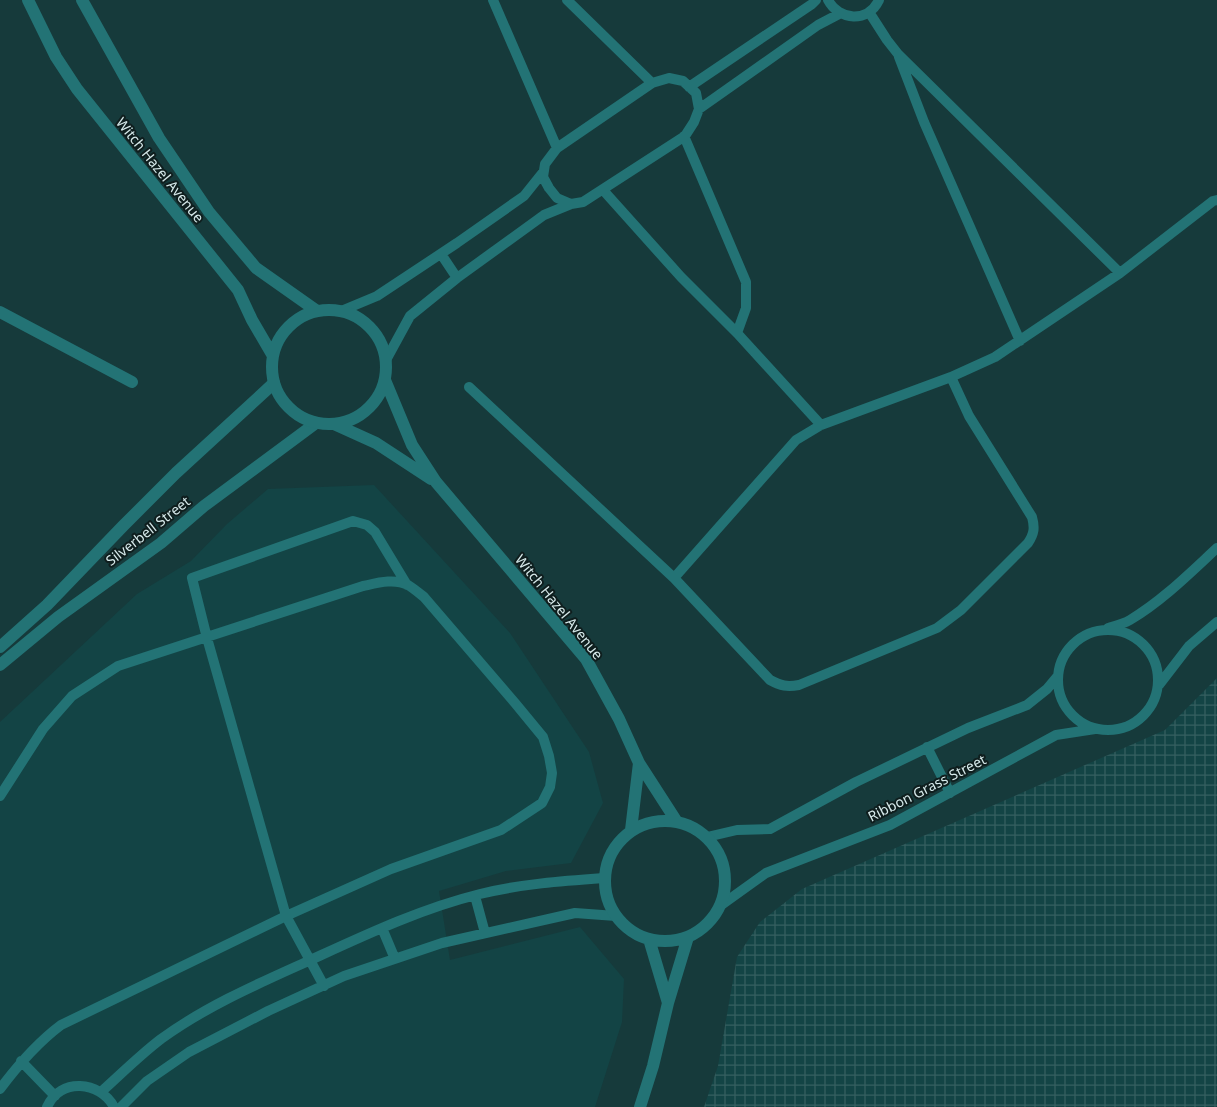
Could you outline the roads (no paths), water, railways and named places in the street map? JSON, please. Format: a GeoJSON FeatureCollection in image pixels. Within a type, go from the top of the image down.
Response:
{"type":"FeatureCollection","features":[{"type":"Feature","properties":{"kind":"street","name":"Witch Hazel Avenue"},"geometry":{"type":"LineString","coordinates":[[28,0],[56,57],[77,89],[238,290],[252,320],[273,356]]}},
{"type":"Feature","properties":{"kind":"street","name":"Witch Hazel Avenue"},"geometry":{"type":"LineString","coordinates":[[82,0],[159,138],[209,212],[256,268],[317,312]]}},
{"type":"Feature","properties":{"kind":"street"},"geometry":{"type":"LineString","coordinates":[[329,310],[341,311],[358,318],[371,329],[381,343],[386,360],[385,380],[379,397],[367,410],[352,420],[334,424],[316,423],[305,419],[286,404],[279,394],[274,383],[273,356],[278,340],[288,327],[301,317],[329,310]]}},
{"type":"Feature","properties":{"kind":"street"},"geometry":{"type":"LineString","coordinates":[[0,312],[132,382]]}},
{"type":"Feature","properties":{"kind":"street","name":"Witch Hazel Avenue"},"geometry":{"type":"LineString","coordinates":[[385,380],[412,445],[436,482],[586,660],[619,719],[639,763],[678,822]]}},
{"type":"Feature","properties":{"kind":"street","name":"Silverbell Street"},"geometry":{"type":"LineString","coordinates":[[0,647],[47,606],[176,473],[274,383]]}},
{"type":"Feature","properties":{"kind":"street","name":"Silverbell Street"},"geometry":{"type":"LineString","coordinates":[[0,665],[58,616],[161,543],[204,506],[316,423]]}},
{"type":"Feature","properties":{"kind":"street","name":"Witch Hazel Avenue"},"geometry":{"type":"LineString","coordinates":[[334,424],[362,436],[396,455],[436,482]]}},
{"type":"Feature","properties":{"kind":"street"},"geometry":{"type":"LineString","coordinates":[[631,830],[639,763]]}},
{"type":"Feature","properties":{"kind":"street"},"geometry":{"type":"LineString","coordinates":[[661,820],[678,822],[693,828],[707,838],[718,852],[724,870],[725,888],[720,906],[712,919],[701,930],[688,937],[662,942],[649,939],[630,930],[616,916],[606,898],[604,878],[608,860],[617,843],[631,830],[646,823],[661,820]]}},
{"type":"Feature","properties":{"kind":"street"},"geometry":{"type":"LineString","coordinates":[[640,1107],[688,937]]}},
{"type":"Feature","properties":{"kind":"street"},"geometry":{"type":"LineString","coordinates":[[649,939],[668,1003]]}},
{"type":"Feature","properties":{"kind":"lane"},"geometry":{"type":"LineString","coordinates":[[493,0],[557,148]]}},
{"type":"Feature","properties":{"kind":"lane"},"geometry":{"type":"LineString","coordinates":[[567,0],[652,82]]}},
{"type":"Feature","properties":{"kind":"lane"},"geometry":{"type":"LineString","coordinates":[[689,87],[805,10],[816,0]]}},
{"type":"Feature","properties":{"kind":"lane"},"geometry":{"type":"LineString","coordinates":[[828,0],[839,14],[851,17],[870,12],[879,0]]}},
{"type":"Feature","properties":{"kind":"lane"},"geometry":{"type":"LineString","coordinates":[[870,12],[898,54],[1120,273]]}},
{"type":"Feature","properties":{"kind":"lane"},"geometry":{"type":"LineString","coordinates":[[699,109],[818,24],[839,14]]}},
{"type":"Feature","properties":{"kind":"lane"},"geometry":{"type":"LineString","coordinates":[[898,54],[928,131],[1020,340]]}},
{"type":"Feature","properties":{"kind":"lane"},"geometry":{"type":"LineString","coordinates":[[386,360],[410,316],[457,278],[544,215],[571,204],[583,202],[684,136],[694,122],[699,109],[696,93],[683,81],[669,78],[652,82],[557,148],[545,164],[543,177],[557,198],[571,204]]}},
{"type":"Feature","properties":{"kind":"lane"},"geometry":{"type":"LineString","coordinates":[[684,136],[746,282],[746,308],[737,332]]}},
{"type":"Feature","properties":{"kind":"lane"},"geometry":{"type":"LineString","coordinates":[[341,311],[377,296],[441,254],[524,196],[544,171]]}},
{"type":"Feature","properties":{"kind":"lane"},"geometry":{"type":"LineString","coordinates":[[603,190],[681,277],[737,332],[821,425]]}},
{"type":"Feature","properties":{"kind":"lane"},"geometry":{"type":"LineString","coordinates":[[674,578],[796,440],[821,425],[951,377],[995,357],[1120,273],[1217,200]]}},
{"type":"Feature","properties":{"kind":"lane"},"geometry":{"type":"LineString","coordinates":[[441,254],[457,278]]}},
{"type":"Feature","properties":{"kind":"lane"},"geometry":{"type":"LineString","coordinates":[[468,387],[674,578],[770,680],[781,686],[790,686],[799,685],[937,628],[948,621],[1033,536],[1035,526],[1032,517],[969,416],[951,377]]}},
{"type":"Feature","properties":{"kind":"lane"},"geometry":{"type":"LineString","coordinates":[[324,986],[286,916],[207,638],[192,578],[354,521],[367,525],[375,532],[407,585]]}},
{"type":"Feature","properties":{"kind":"lane"},"geometry":{"type":"LineString","coordinates":[[707,838],[737,830],[770,829],[856,782],[927,747],[968,728],[1027,705],[1047,689],[1058,677],[1062,660],[1071,646],[1085,635],[1129,621],[1189,575],[1217,548]]}},
{"type":"Feature","properties":{"kind":"lane"},"geometry":{"type":"LineString","coordinates":[[0,796],[43,729],[72,696],[118,666],[363,586],[381,582],[407,585],[424,597],[516,702],[543,737],[550,756],[552,773],[550,787],[542,803],[501,830],[391,869],[286,916],[61,1025],[36,1045],[0,1089]]}},
{"type":"Feature","properties":{"kind":"lane","name":"Ribbon Grass Street"},"geometry":{"type":"LineString","coordinates":[[720,906],[766,873],[890,825],[1056,735],[1095,729],[1112,731],[1129,727],[1144,717],[1154,702],[1159,685],[1189,646],[1217,622]]}},
{"type":"Feature","properties":{"kind":"lane"},"geometry":{"type":"LineString","coordinates":[[1102,630],[1120,631],[1137,638],[1150,651],[1154,659],[1159,685]]}},
{"type":"Feature","properties":{"kind":"lane","name":"Ribbon Grass Street"},"geometry":{"type":"LineString","coordinates":[[1058,677],[1060,694],[1067,710],[1079,722],[1095,729]]}},
{"type":"Feature","properties":{"kind":"lane"},"geometry":{"type":"LineString","coordinates":[[927,747],[950,793]]}},
{"type":"Feature","properties":{"kind":"lane"},"geometry":{"type":"LineString","coordinates":[[101,1092],[160,1040],[193,1018],[252,986],[382,928],[430,909],[475,896],[542,883],[604,878]]}},
{"type":"Feature","properties":{"kind":"lane"},"geometry":{"type":"LineString","coordinates":[[475,896],[485,933]]}},
{"type":"Feature","properties":{"kind":"lane"},"geometry":{"type":"LineString","coordinates":[[121,1107],[147,1081],[189,1052],[268,1011],[344,976],[442,943],[575,913],[616,916]]}},
{"type":"Feature","properties":{"kind":"lane"},"geometry":{"type":"LineString","coordinates":[[382,928],[395,959]]}},
{"type":"Feature","properties":{"kind":"lane"},"geometry":{"type":"LineString","coordinates":[[21,1061],[55,1096]]}},
{"type":"Feature","properties":{"kind":"lane"},"geometry":{"type":"LineString","coordinates":[[47,1107],[55,1096],[65,1088],[78,1085],[90,1086],[101,1092],[110,1100],[114,1107]]}}]}
